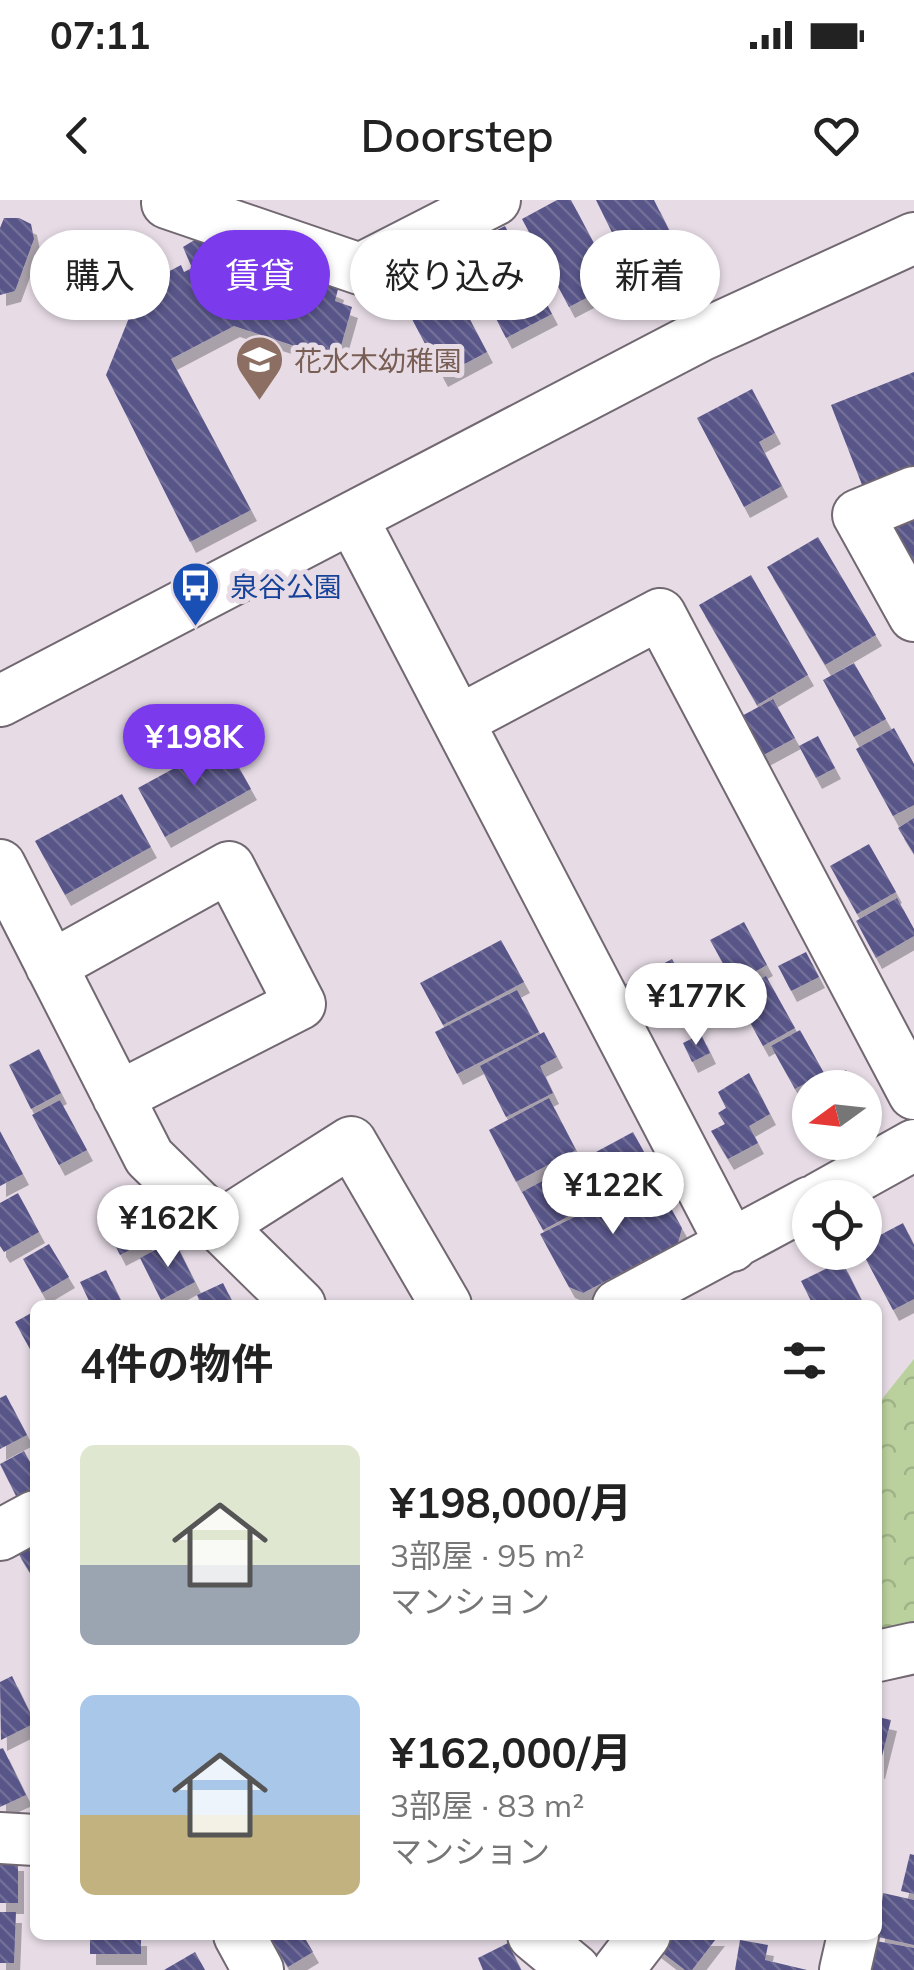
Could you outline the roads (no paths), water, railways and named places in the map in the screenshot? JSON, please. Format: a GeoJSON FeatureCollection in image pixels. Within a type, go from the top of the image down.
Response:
{"type":"FeatureCollection","features":[{"type":"Feature","properties":{"kind":"street"},"geometry":{"type":"LineString","coordinates":[[168,200],[167,203],[360,269],[474,205]]}},
{"type":"Feature","properties":{"kind":"street"},"geometry":{"type":"LineString","coordinates":[[0,702],[700,336],[914,238]]}},
{"type":"Feature","properties":{"kind":"street"},"geometry":{"type":"LineString","coordinates":[[914,492],[858,515],[914,616]]}},
{"type":"Feature","properties":{"kind":"street"},"geometry":{"type":"LineString","coordinates":[[352,518],[732,1246]]}},
{"type":"Feature","properties":{"kind":"street"},"geometry":{"type":"LineString","coordinates":[[458,721],[660,614],[914,1094]]}},
{"type":"Feature","properties":{"kind":"street"},"geometry":{"type":"LineString","coordinates":[[0,865],[149,1157],[295,1300]]}},
{"type":"Feature","properties":{"kind":"street"},"geometry":{"type":"LineString","coordinates":[[52,966],[229,867],[300,1004],[118,1097]]}},
{"type":"Feature","properties":{"kind":"street"},"geometry":{"type":"LineString","coordinates":[[219,1226],[352,1142],[443,1300]]}},
{"type":"Feature","properties":{"kind":"street"},"geometry":{"type":"LineString","coordinates":[[851,1180],[914,1145]]}},
{"type":"Feature","properties":{"kind":"street"},"geometry":{"type":"LineString","coordinates":[[628,1300],[792,1212]]}},
{"type":"Feature","properties":{"kind":"street"},"geometry":{"type":"LineString","coordinates":[[0,1535],[30,1519]]}},
{"type":"Feature","properties":{"kind":"street"},"geometry":{"type":"LineString","coordinates":[[882,1655],[914,1648]]}},
{"type":"Feature","properties":{"kind":"street"},"geometry":{"type":"LineString","coordinates":[[0,1838],[30,1840]]}},
{"type":"Feature","properties":{"kind":"street"},"geometry":{"type":"LineString","coordinates":[[242,1940],[258,1970]]}},
{"type":"Feature","properties":{"kind":"street"},"geometry":{"type":"LineString","coordinates":[[539,1940],[575,1970]]}},
{"type":"Feature","properties":{"kind":"street"},"geometry":{"type":"LineString","coordinates":[[618,1970],[641,1940]]}},
{"type":"Feature","properties":{"kind":"street"},"geometry":{"type":"LineString","coordinates":[[845,1970],[852,1940]]}},
{"type":"Feature","properties":{"kind":"place","name":"花水木幼稚園"},"geometry":{"type":"Point","coordinates":[259,402]}},
{"type":"Feature","properties":{"kind":"place","name":"泉谷公園"},"geometry":{"type":"Point","coordinates":[195,628]}}]}
